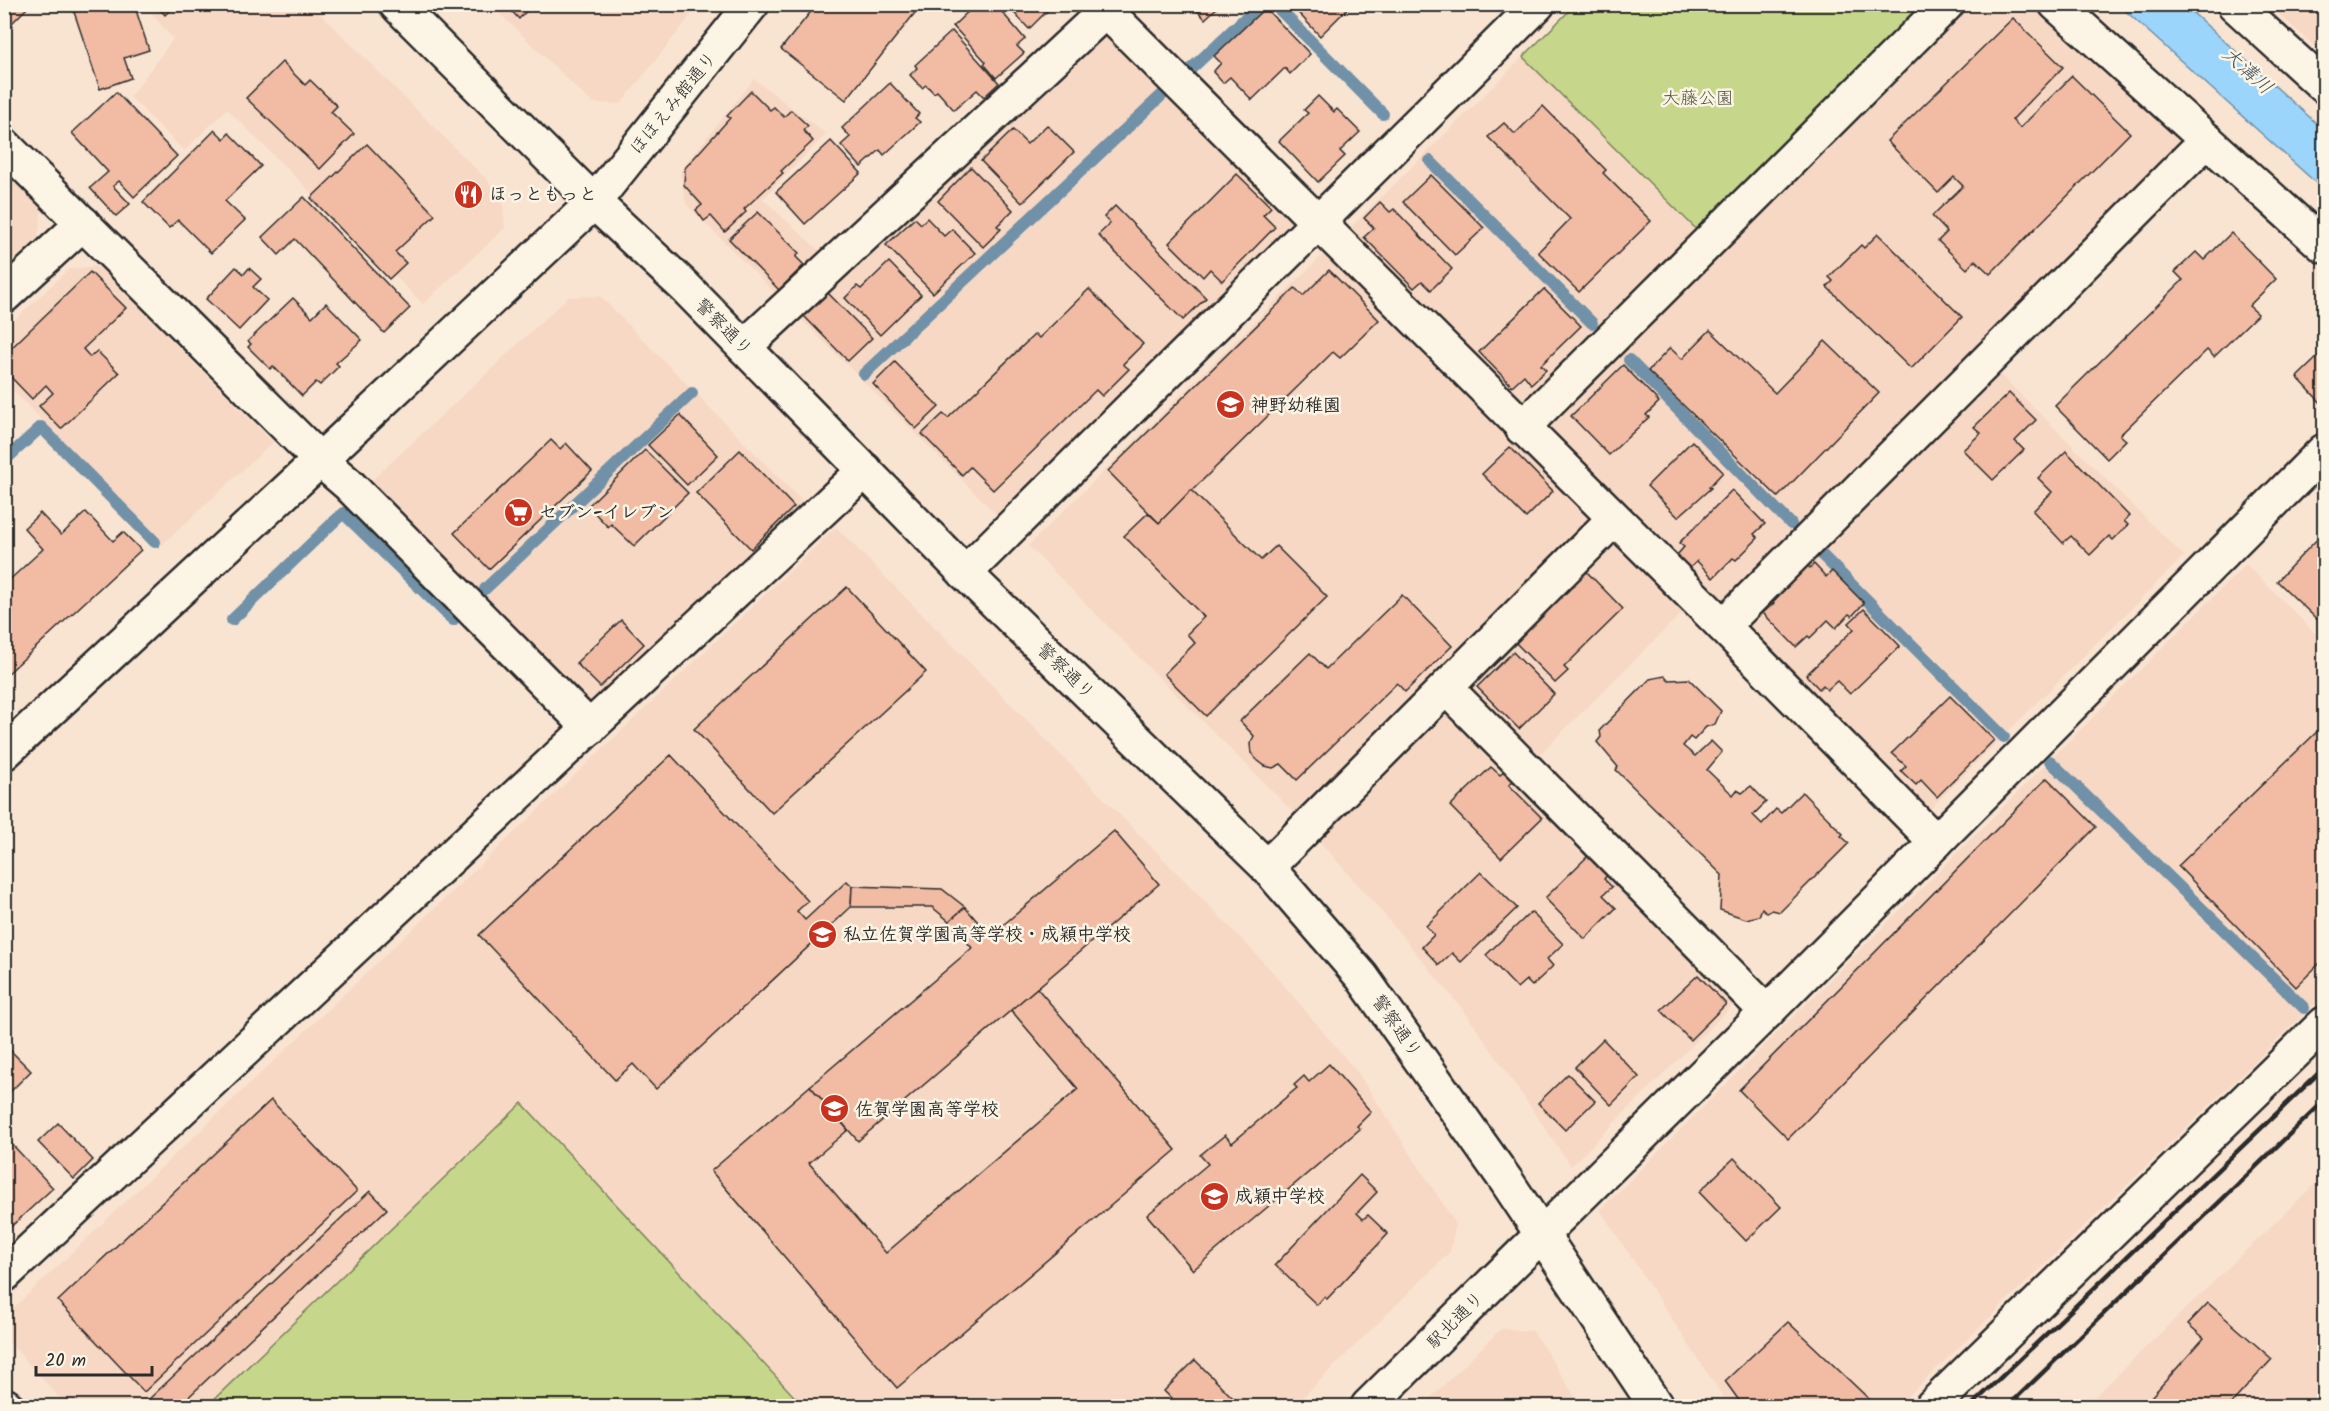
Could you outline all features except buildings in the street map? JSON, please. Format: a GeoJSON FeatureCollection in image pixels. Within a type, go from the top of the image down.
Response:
{"type":"FeatureCollection","features":[{"type":"Feature","properties":{"kind":"street","name":"ほほえみ館通り"},"geometry":{"type":"LineString","coordinates":[[4,753],[594,202],[752,4]]}},
{"type":"Feature","properties":{"kind":"street"},"geometry":{"type":"LineString","coordinates":[[965,573],[1538,4]]}},
{"type":"Feature","properties":{"kind":"street"},"geometry":{"type":"LineString","coordinates":[[1522,428],[1947,4]]}},
{"type":"Feature","properties":{"kind":"street"},"geometry":{"type":"LineString","coordinates":[[2056,4],[2325,246]]}},
{"type":"Feature","properties":{"kind":"street"},"geometry":{"type":"LineString","coordinates":[[2234,4],[2325,86]]}},
{"type":"Feature","properties":{"kind":"street","name":"警察通り"},"geometry":{"type":"LineString","coordinates":[[406,8],[594,202],[685,287],[965,573],[1267,867],[1362,977],[1543,1234],[1656,1407]]}},
{"type":"Feature","properties":{"kind":"street"},"geometry":{"type":"LineString","coordinates":[[744,347],[1109,8],[1318,223],[1723,626],[1936,842]]}},
{"type":"Feature","properties":{"kind":"street"},"geometry":{"type":"LineString","coordinates":[[1723,626],[2207,140]]}},
{"type":"Feature","properties":{"kind":"street"},"geometry":{"type":"LineString","coordinates":[[4,145],[320,460],[348,484],[590,728]]}},
{"type":"Feature","properties":{"kind":"street"},"geometry":{"type":"LineString","coordinates":[[4,296],[83,223]]}},
{"type":"Feature","properties":{"kind":"street","name":"駅北通り"},"geometry":{"type":"LineString","coordinates":[[1368,1407],[1767,1012],[2325,451]]}},
{"type":"Feature","properties":{"kind":"street"},"geometry":{"type":"LineString","coordinates":[[4,1275],[865,470]]}},
{"type":"Feature","properties":{"kind":"street"},"geometry":{"type":"LineString","coordinates":[[1267,867],[1614,519]]}},
{"type":"Feature","properties":{"kind":"street"},"geometry":{"type":"LineString","coordinates":[[1446,688],[1767,1012]]}},
{"type":"Feature","properties":{"kind":"street"},"geometry":{"type":"LineString","coordinates":[[1932,1407],[2325,1024]]}},
{"type":"Feature","properties":{"kind":"shaded area"},"geometry":{"type":"Polygon","coordinates":[[[145,5],[312,5],[502,195],[505,228],[423,304],[227,109],[184,151],[130,97],[173,39],[145,5]]]}},
{"type":"Feature","properties":{"kind":"shaded area"},"geometry":{"type":"Polygon","coordinates":[[[491,5],[699,5],[621,104],[592,103],[491,5]]]}},
{"type":"Feature","properties":{"kind":"shaded area"},"geometry":{"type":"Polygon","coordinates":[[[1925,5],[2032,5],[2205,162],[1998,372],[2184,556],[1905,834],[1683,612],[1532,762],[1754,984],[1571,1166],[1468,1016],[1382,912],[1298,817],[1028,546],[1523,57],[1697,231],[1925,5]]]}},
{"type":"Feature","properties":{"kind":"shaded area"},"geometry":{"type":"Polygon","coordinates":[[[2269,5],[2324,5],[2324,55],[2269,5]]]}},
{"type":"Feature","properties":{"kind":"shaded area"},"geometry":{"type":"Polygon","coordinates":[[[1104,27],[1296,217],[997,515],[686,204],[680,171],[754,79],[826,134],[763,199],[846,275],[1104,27]]]}},
{"type":"Feature","properties":{"kind":"shaded area"},"geometry":{"type":"Polygon","coordinates":[[[5,171],[42,209],[38,237],[5,268],[5,171]]]}},
{"type":"Feature","properties":{"kind":"shaded area"},"geometry":{"type":"Polygon","coordinates":[[[98,266],[273,442],[162,545],[5,382],[5,329],[69,269],[98,266]]]}},
{"type":"Feature","properties":{"kind":"shaded area"},"geometry":{"type":"Polygon","coordinates":[[[600,296],[805,504],[589,707],[370,482],[568,297],[600,296]]]}},
{"type":"Feature","properties":{"kind":"shaded area","name":"私立佐賀学園高等学校・成穎中学校"},"geometry":{"type":"Polygon","coordinates":[[[836,527],[1272,971],[1358,1073],[1456,1224],[1450,1252],[1294,1406],[67,1406],[5,1338],[5,1316],[836,527]]]}},
{"type":"Feature","properties":{"kind":"shaded area"},"geometry":{"type":"Polygon","coordinates":[[[2246,564],[2324,642],[2324,995],[1898,1406],[1729,1406],[1600,1210],[2246,564]]]}},
{"type":"Feature","properties":{"kind":"shaded area"},"geometry":{"type":"Polygon","coordinates":[[[2324,1175],[2324,1406],[2085,1406],[2324,1175]]]}},
{"type":"Feature","properties":{"kind":"shaded area"},"geometry":{"type":"Polygon","coordinates":[[[1501,1329],[1533,1331],[1581,1406],[1422,1406],[1501,1329]]]}},
{"type":"Feature","properties":{"kind":"green space","name":"大藤公園"},"geometry":{"type":"Polygon","coordinates":[[[1575,5],[1925,5],[1698,231],[1523,57],[1575,5]]]}},
{"type":"Feature","properties":{"kind":"green space"},"geometry":{"type":"Polygon","coordinates":[[[522,1103],[803,1406],[207,1406],[522,1103]]]}},
{"type":"Feature","properties":{"kind":"water","name":"大溝川"},"geometry":{"type":"Polygon","coordinates":[[[2119,5],[2184,5],[2324,130],[2324,190],[2119,5]]]}},
{"type":"Feature","properties":{"kind":"waterway"},"geometry":{"type":"LineString","coordinates":[[1191,69],[1260,4]]}},
{"type":"Feature","properties":{"kind":"waterway"},"geometry":{"type":"LineString","coordinates":[[1274,4],[1383,114]]}},
{"type":"Feature","properties":{"kind":"waterway"},"geometry":{"type":"LineString","coordinates":[[864,374],[1162,95]]}},
{"type":"Feature","properties":{"kind":"waterway"},"geometry":{"type":"LineString","coordinates":[[1430,161],[1592,323]]}},
{"type":"Feature","properties":{"kind":"waterway"},"geometry":{"type":"LineString","coordinates":[[1629,360],[1791,524]]}},
{"type":"Feature","properties":{"kind":"waterway"},"geometry":{"type":"LineString","coordinates":[[485,589],[692,393]]}},
{"type":"Feature","properties":{"kind":"waterway"},"geometry":{"type":"LineString","coordinates":[[4,461],[41,427],[155,542]]}},
{"type":"Feature","properties":{"kind":"waterway"},"geometry":{"type":"LineString","coordinates":[[232,620],[343,513],[453,620]]}},
{"type":"Feature","properties":{"kind":"waterway"},"geometry":{"type":"LineString","coordinates":[[1821,554],[2004,737]]}},
{"type":"Feature","properties":{"kind":"waterway"},"geometry":{"type":"LineString","coordinates":[[2050,761],[2304,1008]]}},
{"type":"Feature","properties":{"kind":"railway"},"geometry":{"type":"LineString","coordinates":[[1971,1406],[2324,1068]]}},
{"type":"Feature","properties":{"kind":"railway"},"geometry":{"type":"LineString","coordinates":[[2008,1406],[2324,1101]]}},
{"type":"Feature","properties":{"kind":"place","name":"ほっともっと"},"geometry":{"type":"Point","coordinates":[468,194]}},
{"type":"Feature","properties":{"kind":"place","name":"神野幼稚園"},"geometry":{"type":"Point","coordinates":[1230,405]}},
{"type":"Feature","properties":{"kind":"place","name":"セブン-イレブン"},"geometry":{"type":"Point","coordinates":[518,512]}},
{"type":"Feature","properties":{"kind":"place","name":"私立佐賀学園高等学校・成穎中学校"},"geometry":{"type":"Point","coordinates":[822,934]}},
{"type":"Feature","properties":{"kind":"place","name":"佐賀学園高等学校"},"geometry":{"type":"Point","coordinates":[834,1109]}},
{"type":"Feature","properties":{"kind":"place","name":"成穎中学校"},"geometry":{"type":"Point","coordinates":[1214,1196]}}]}
